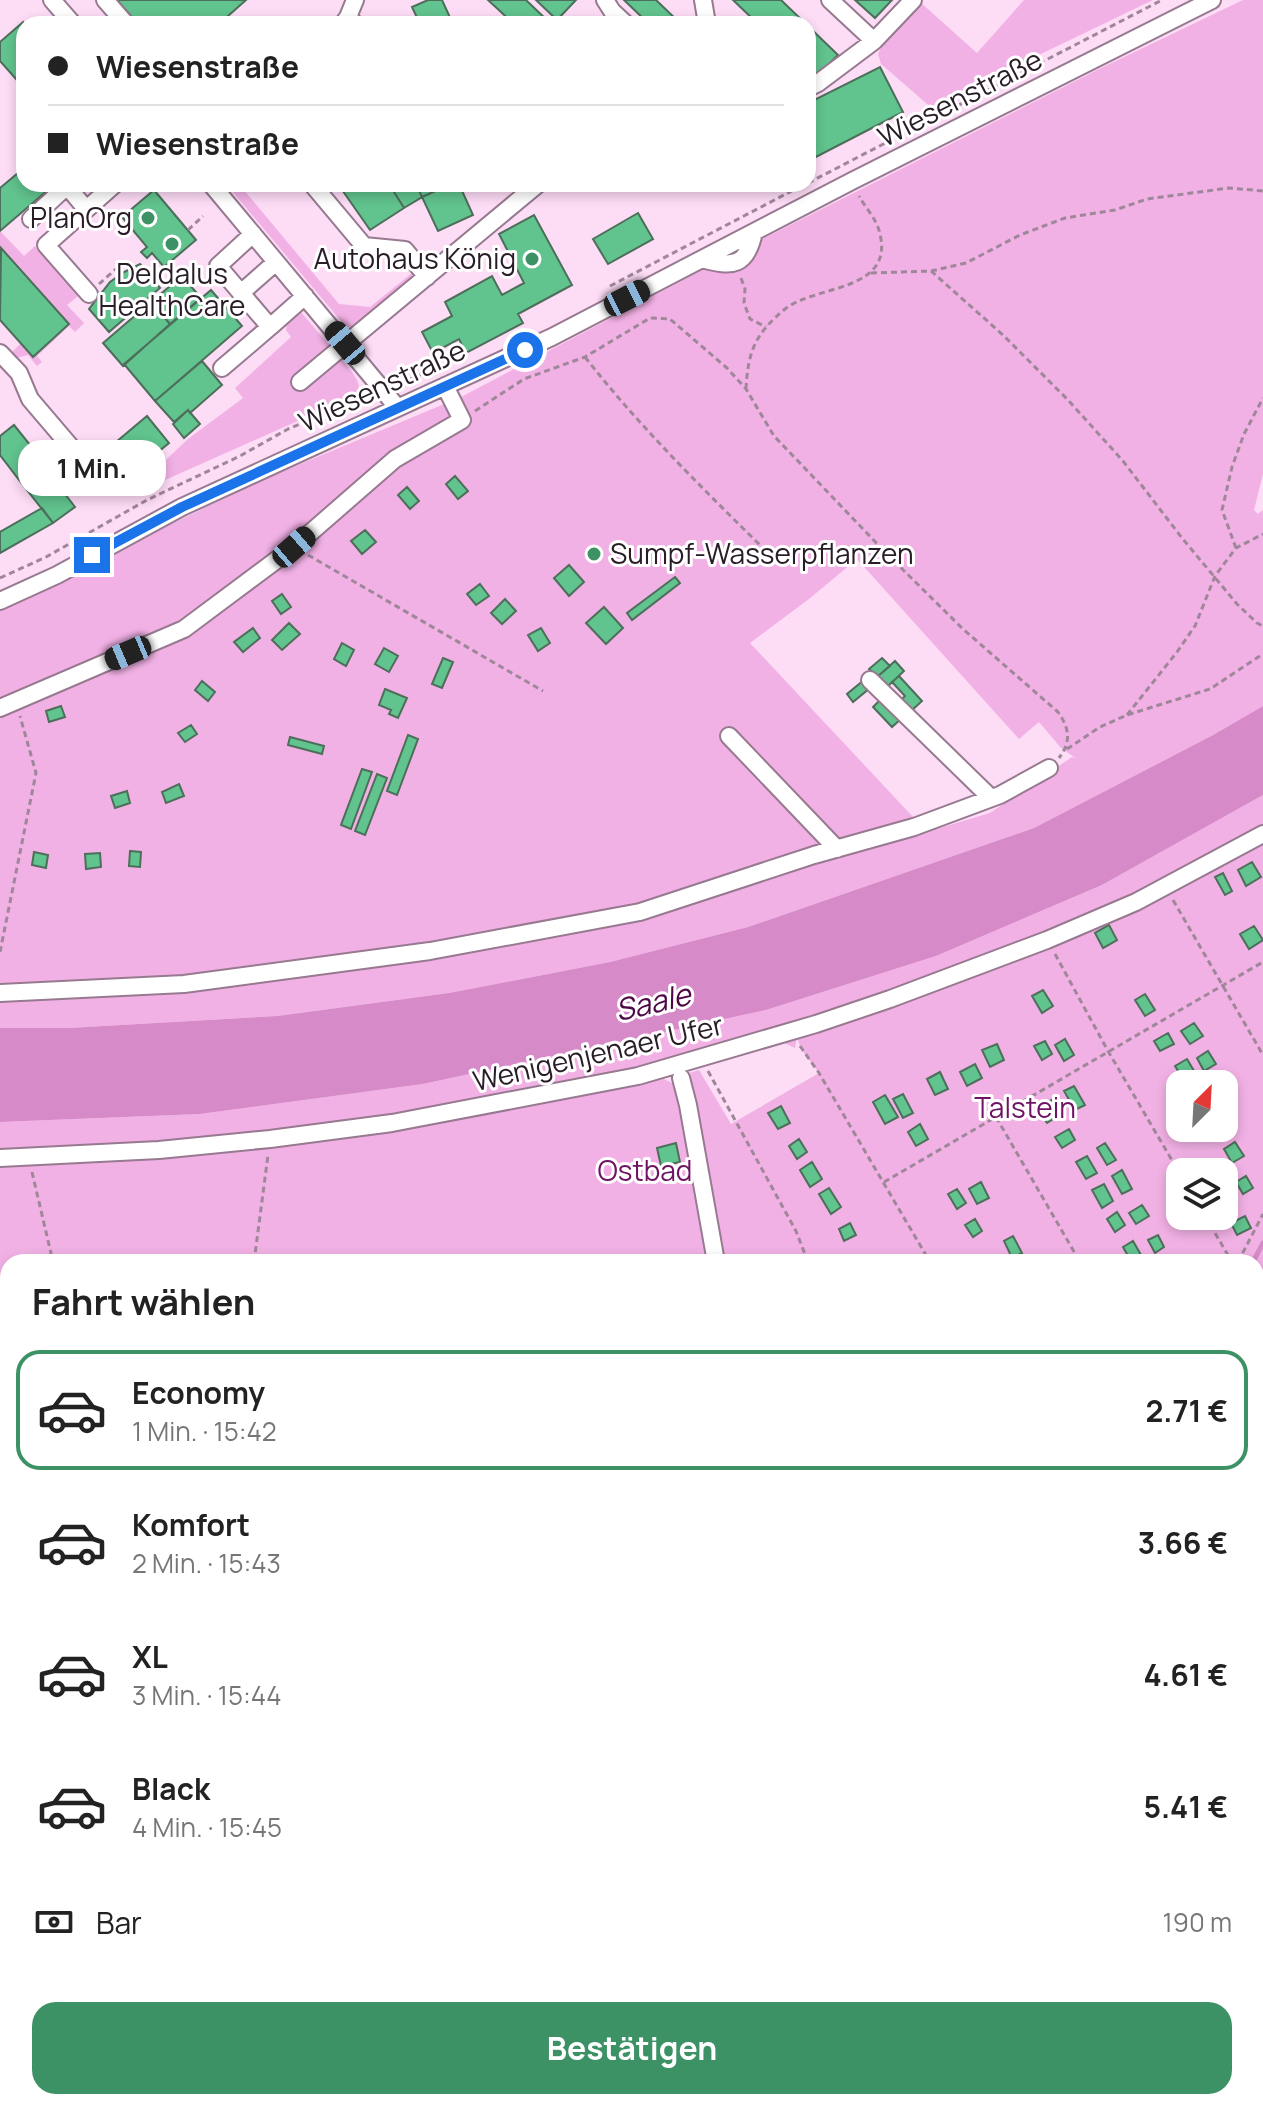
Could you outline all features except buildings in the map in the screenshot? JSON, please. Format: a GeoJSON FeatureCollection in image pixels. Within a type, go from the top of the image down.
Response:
{"type":"FeatureCollection","features":[{"type":"Feature","properties":{"kind":"street"},"geometry":{"type":"LineString","coordinates":[[52,0],[66,16]]}},
{"type":"Feature","properties":{"kind":"street"},"geometry":{"type":"LineString","coordinates":[[105,0],[119,16]]}},
{"type":"Feature","properties":{"kind":"street"},"geometry":{"type":"LineString","coordinates":[[605,0],[617,16]]}},
{"type":"Feature","properties":{"kind":"street"},"geometry":{"type":"LineString","coordinates":[[830,0],[874,41]]}},
{"type":"Feature","properties":{"kind":"street"},"geometry":{"type":"LineString","coordinates":[[816,84],[874,41],[913,0]]}},
{"type":"Feature","properties":{"kind":"street","name":"Wiesenstraße"},"geometry":{"type":"LineString","coordinates":[[0,601],[57,575],[182,507],[552,337],[852,181],[1212,0]]}},
{"type":"Feature","properties":{"kind":"street"},"geometry":{"type":"LineString","coordinates":[[31,219],[60,192]]}},
{"type":"Feature","properties":{"kind":"street"},"geometry":{"type":"LineString","coordinates":[[72,192],[86,209]]}},
{"type":"Feature","properties":{"kind":"street"},"geometry":{"type":"LineString","coordinates":[[89,294],[46,245],[106,192]]}},
{"type":"Feature","properties":{"kind":"street"},"geometry":{"type":"LineString","coordinates":[[218,192],[397,407]]}},
{"type":"Feature","properties":{"kind":"street"},"geometry":{"type":"LineString","coordinates":[[319,192],[364,246],[405,250],[427,277]]}},
{"type":"Feature","properties":{"kind":"street"},"geometry":{"type":"LineString","coordinates":[[300,382],[528,192]]}},
{"type":"Feature","properties":{"kind":"street"},"geometry":{"type":"LineString","coordinates":[[702,259],[722,265],[736,263],[751,247],[754,232]]}},
{"type":"Feature","properties":{"kind":"street"},"geometry":{"type":"LineString","coordinates":[[253,234],[218,266],[270,327]]}},
{"type":"Feature","properties":{"kind":"street"},"geometry":{"type":"LineString","coordinates":[[242,292],[276,262]]}},
{"type":"Feature","properties":{"kind":"street"},"geometry":{"type":"LineString","coordinates":[[222,368],[305,296]]}},
{"type":"Feature","properties":{"kind":"street"},"geometry":{"type":"LineString","coordinates":[[0,353],[19,373],[30,399],[82,460]]}},
{"type":"Feature","properties":{"kind":"street"},"geometry":{"type":"LineString","coordinates":[[8,704],[184,629],[294,547],[395,459],[462,420],[445,386]]}},
{"type":"Feature","properties":{"kind":"street"},"geometry":{"type":"LineString","coordinates":[[870,680],[991,798]]}},
{"type":"Feature","properties":{"kind":"street"},"geometry":{"type":"LineString","coordinates":[[729,736],[837,849]]}},
{"type":"Feature","properties":{"kind":"street"},"geometry":{"type":"LineString","coordinates":[[0,993],[184,984],[430,951],[640,912],[914,827],[991,798],[1049,768]]}},
{"type":"Feature","properties":{"kind":"street","name":"Wenigenjenaer Ufer"},"geometry":{"type":"LineString","coordinates":[[0,1158],[159,1150],[270,1139],[392,1123],[638,1076],[792,1032],[1047,940],[1136,902],[1263,834]]}},
{"type":"Feature","properties":{"kind":"street"},"geometry":{"type":"LineString","coordinates":[[681,1078],[711,1254]]}},
{"type":"Feature","properties":{"kind":"path"},"geometry":{"type":"LineString","coordinates":[[816,178],[1162,0]]}},
{"type":"Feature","properties":{"kind":"path"},"geometry":{"type":"LineString","coordinates":[[746,389],[747,361],[754,343],[787,307],[854,283],[871,273],[880,260],[882,248],[876,222],[852,181]]}},
{"type":"Feature","properties":{"kind":"path"},"geometry":{"type":"LineString","coordinates":[[871,273],[931,271],[966,263],[1020,235],[1065,218],[1115,210],[1147,199],[1229,188],[1263,191]]}},
{"type":"Feature","properties":{"kind":"path"},"geometry":{"type":"LineString","coordinates":[[602,291],[790,192]]}},
{"type":"Feature","properties":{"kind":"path"},"geometry":{"type":"LineString","coordinates":[[188,230],[203,216]]}},
{"type":"Feature","properties":{"kind":"path"},"geometry":{"type":"LineString","coordinates":[[736,263],[745,289],[744,303],[750,319],[766,328]]}},
{"type":"Feature","properties":{"kind":"path"},"geometry":{"type":"LineString","coordinates":[[89,294],[117,268]]}},
{"type":"Feature","properties":{"kind":"path"},"geometry":{"type":"LineString","coordinates":[[931,271],[1003,335],[1068,400],[1123,461],[1237,604],[1263,626]]}},
{"type":"Feature","properties":{"kind":"path"},"geometry":{"type":"LineString","coordinates":[[462,420],[524,379],[585,357],[650,318],[670,319],[727,368],[746,389],[774,436],[885,552],[963,629],[1058,712],[1068,729],[1065,750]]}},
{"type":"Feature","properties":{"kind":"path"},"geometry":{"type":"LineString","coordinates":[[585,357],[674,460],[764,549]]}},
{"type":"Feature","properties":{"kind":"path"},"geometry":{"type":"LineString","coordinates":[[0,578],[46,557],[147,500],[240,456],[288,429],[461,359]]}},
{"type":"Feature","properties":{"kind":"path"},"geometry":{"type":"LineString","coordinates":[[1236,548],[1222,510],[1240,445],[1263,398]]}},
{"type":"Feature","properties":{"kind":"path"},"geometry":{"type":"LineString","coordinates":[[1127,715],[1195,626],[1215,576],[1236,548],[1263,534]]}},
{"type":"Feature","properties":{"kind":"path"},"geometry":{"type":"LineString","coordinates":[[294,547],[543,691]]}},
{"type":"Feature","properties":{"kind":"path"},"geometry":{"type":"LineString","coordinates":[[1049,768],[1065,750],[1100,727],[1127,715],[1210,689],[1263,654]]}},
{"type":"Feature","properties":{"kind":"path"},"geometry":{"type":"LineString","coordinates":[[0,952],[36,773],[8,704]]}},
{"type":"Feature","properties":{"kind":"path"},"geometry":{"type":"LineString","coordinates":[[1165,886],[1263,1055]]}},
{"type":"Feature","properties":{"kind":"path"},"geometry":{"type":"LineString","coordinates":[[1047,940],[1171,1158]]}},
{"type":"Feature","properties":{"kind":"path"},"geometry":{"type":"LineString","coordinates":[[884,1182],[1263,962]]}},
{"type":"Feature","properties":{"kind":"path"},"geometry":{"type":"LineString","coordinates":[[796,1034],[801,1049],[819,1073],[925,1254]]}},
{"type":"Feature","properties":{"kind":"path"},"geometry":{"type":"LineString","coordinates":[[631,1039],[638,1076]]}},
{"type":"Feature","properties":{"kind":"path"},"geometry":{"type":"LineString","coordinates":[[701,1058],[796,1231],[805,1254]]}},
{"type":"Feature","properties":{"kind":"path"},"geometry":{"type":"LineString","coordinates":[[996,1117],[1075,1254]]}},
{"type":"Feature","properties":{"kind":"path"},"geometry":{"type":"LineString","coordinates":[[255,1254],[270,1139]]}},
{"type":"Feature","properties":{"kind":"path"},"geometry":{"type":"LineString","coordinates":[[28,1157],[51,1254]]}},
{"type":"Feature","properties":{"kind":"path"},"geometry":{"type":"LineString","coordinates":[[1242,1254],[1263,1214]]}},
{"type":"Feature","properties":{"kind":"path"},"geometry":{"type":"LineString","coordinates":[[1213,1230],[1227,1254]]}},
{"type":"Feature","properties":{"kind":"green space"},"geometry":{"type":"Polygon","coordinates":[[[1024,0],[1153,0],[1018,65],[934,110],[881,64],[878,54],[885,40],[920,2],[977,53],[1024,0]]]}},
{"type":"Feature","properties":{"kind":"green space"},"geometry":{"type":"Polygon","coordinates":[[[1243,0],[1263,0],[1263,474],[1254,510],[1258,514],[1263,510],[1263,706],[1034,828],[748,927],[610,962],[449,993],[277,1016],[69,1028],[0,1028],[0,610],[64,582],[173,523],[267,478],[461,397],[729,256],[1099,69],[1243,0]],[[857,559],[750,643],[914,818],[828,861],[990,813],[1072,757],[1077,759],[1061,748],[1039,722],[1019,739],[857,559]]]}},
{"type":"Feature","properties":{"kind":"green space"},"geometry":{"type":"Polygon","coordinates":[[[233,192],[246,192],[339,304],[370,307],[412,273],[414,276],[351,327],[346,327],[233,192]]]}},
{"type":"Feature","properties":{"kind":"green space"},"geometry":{"type":"Polygon","coordinates":[[[0,231],[24,256],[35,246],[78,296],[67,305],[84,323],[75,332],[69,326],[37,356],[42,362],[37,366],[28,355],[12,359],[9,355],[21,343],[33,356],[69,324],[0,247],[0,231]]]}},
{"type":"Feature","properties":{"kind":"green space"},"geometry":{"type":"Polygon","coordinates":[[[300,311],[352,372],[359,385],[358,394],[145,489],[134,490],[188,439],[243,398],[235,388],[291,337],[286,330],[287,322],[300,311]]]}},
{"type":"Feature","properties":{"kind":"green space"},"geometry":{"type":"Polygon","coordinates":[[[1263,795],[1263,1254],[0,1254],[0,1162],[160,1154],[660,1077],[674,1084],[686,1074],[699,1070],[731,1124],[819,1073],[801,1049],[797,1037],[795,1048],[780,1041],[711,1064],[709,1053],[637,1072],[469,1105],[258,1137],[0,1154],[0,1122],[200,1114],[423,1084],[766,1010],[936,956],[1102,885],[1263,795]]]}},
{"type":"Feature","properties":{"kind":"water","name":"Saale"},"geometry":{"type":"Polygon","coordinates":[[[1263,706],[1263,795],[1102,885],[936,956],[766,1010],[423,1084],[200,1114],[0,1122],[0,1028],[69,1028],[277,1016],[449,993],[610,962],[748,927],[1034,828],[1263,706]]]}},
{"type":"Feature","properties":{"kind":"waterway"},"geometry":{"type":"LineString","coordinates":[[1257,1254],[1263,1243]]}},
{"type":"Feature","properties":{"kind":"place","name":"PlanOrg"},"geometry":{"type":"Point","coordinates":[148,218]}},
{"type":"Feature","properties":{"kind":"place","name":"Deldalus HealthCare"},"geometry":{"type":"Point","coordinates":[172,244]}},
{"type":"Feature","properties":{"kind":"place","name":"Autohaus König"},"geometry":{"type":"Point","coordinates":[532,259]}},
{"type":"Feature","properties":{"kind":"place","name":"Sumpf-Wasserpflanzen"},"geometry":{"type":"Point","coordinates":[594,554]}},
{"type":"Feature","properties":{"kind":"route"},"geometry":{"type":"LineString","coordinates":[[92,555],[182,507],[525,350]]}},
{"type":"Feature","properties":{"kind":"park label","name":"Talstein"},"geometry":{"type":"Point","coordinates":[1025,1108]}},
{"type":"Feature","properties":{"kind":"park label","name":"Ostbad"},"geometry":{"type":"Point","coordinates":[645,1171]}}]}
